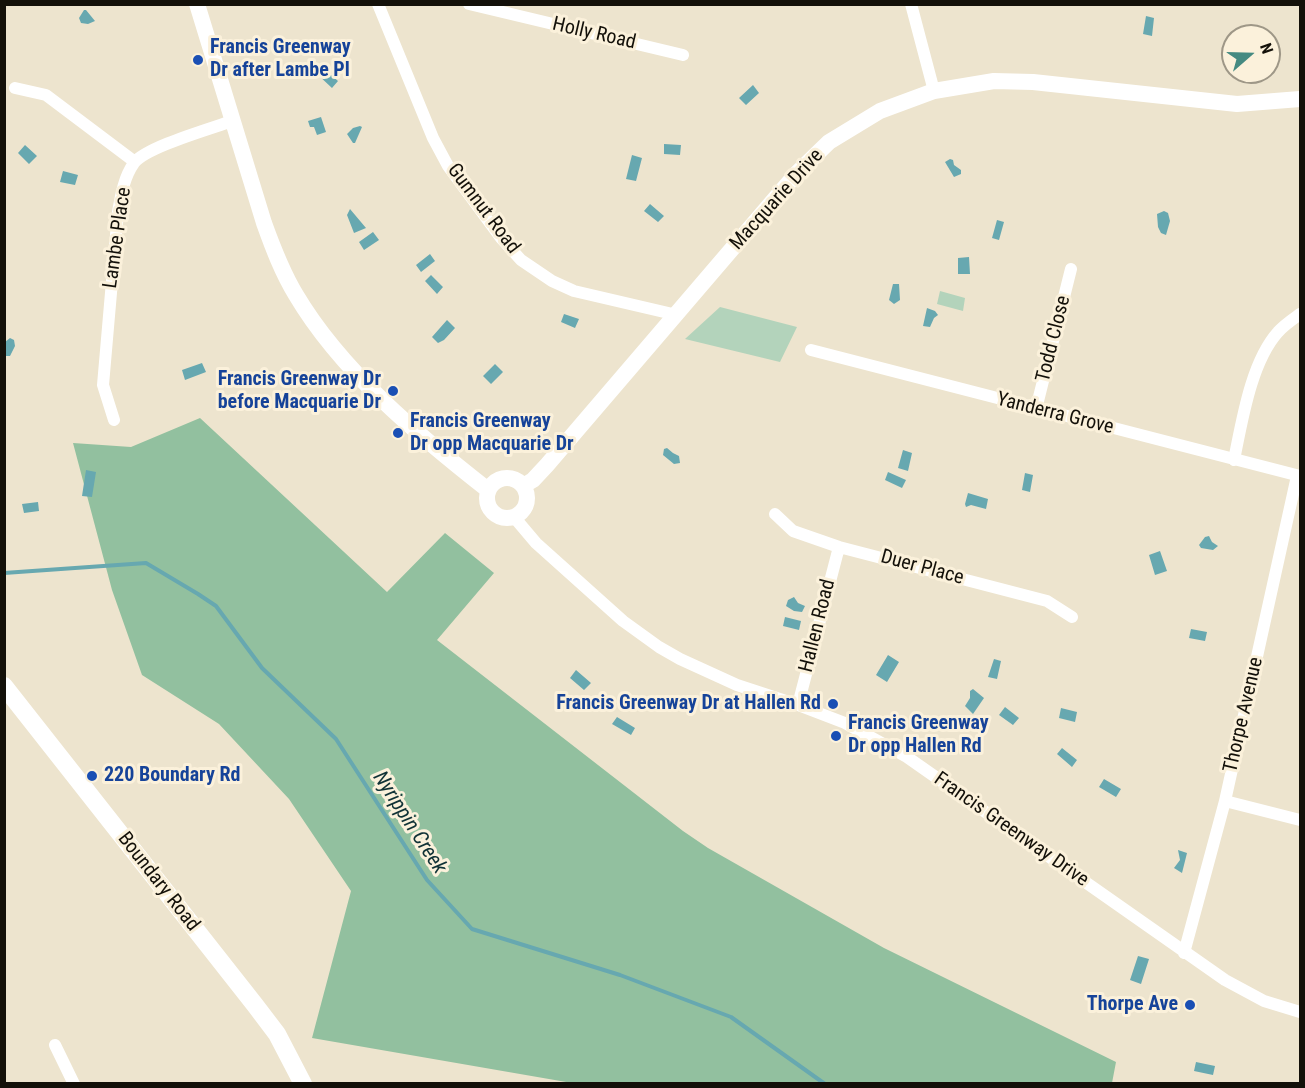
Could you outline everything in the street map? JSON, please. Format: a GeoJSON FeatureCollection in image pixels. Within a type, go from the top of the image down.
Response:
{"type":"FeatureCollection","features":[{"type":"Feature","properties":{"kind":"main road"},"geometry":{"type":"LineString","coordinates":[[197,4],[264,224],[277,258],[295,294],[327,342],[365,384],[455,464],[488,490]]}},
{"type":"Feature","properties":{"kind":"main road","name":"Macquarie Drive"},"geometry":{"type":"LineString","coordinates":[[523,486],[533,480],[547,465],[797,173],[829,142],[880,111],[934,91],[994,81],[1033,82],[1237,104],[1300,99]]}},
{"type":"Feature","properties":{"kind":"main road"},"geometry":{"type":"LineString","coordinates":[[507,477],[519,481],[527,497],[526,503],[519,514],[503,518],[493,512],[487,502],[488,490],[496,481],[507,477]]}},
{"type":"Feature","properties":{"kind":"main road","name":"Boundary Road"},"geometry":{"type":"LineString","coordinates":[[4,686],[277,1034],[303,1083]]}},
{"type":"Feature","properties":{"kind":"street","name":"Gumnut Road"},"geometry":{"type":"LineString","coordinates":[[378,4],[433,138],[448,166],[501,238],[521,260],[552,281],[574,291],[677,315]]}},
{"type":"Feature","properties":{"kind":"street","name":"Holly Road"},"geometry":{"type":"LineString","coordinates":[[469,4],[683,55]]}},
{"type":"Feature","properties":{"kind":"street"},"geometry":{"type":"LineString","coordinates":[[911,4],[934,91]]}},
{"type":"Feature","properties":{"kind":"street"},"geometry":{"type":"LineString","coordinates":[[15,88],[46,95],[135,162]]}},
{"type":"Feature","properties":{"kind":"street","name":"Lambe Place"},"geometry":{"type":"LineString","coordinates":[[114,420],[103,385],[118,212],[123,185],[135,162],[155,149],[232,121]]}},
{"type":"Feature","properties":{"kind":"street","name":"Todd Close"},"geometry":{"type":"LineString","coordinates":[[1036,409],[1071,269]]}},
{"type":"Feature","properties":{"kind":"street"},"geometry":{"type":"LineString","coordinates":[[1234,460],[1258,364],[1278,332],[1300,314]]}},
{"type":"Feature","properties":{"kind":"street","name":"Yanderra Grove"},"geometry":{"type":"LineString","coordinates":[[811,350],[1299,476]]}},
{"type":"Feature","properties":{"kind":"street","name":"Thorpe Avenue"},"geometry":{"type":"LineString","coordinates":[[1184,953],[1225,801],[1299,476]]}},
{"type":"Feature","properties":{"kind":"street","name":"Duer Place"},"geometry":{"type":"LineString","coordinates":[[775,514],[794,531],[839,547],[1047,601],[1072,617]]}},
{"type":"Feature","properties":{"kind":"street","name":"Francis Greenway Drive"},"geometry":{"type":"LineString","coordinates":[[514,516],[536,543],[623,621],[659,646],[680,659],[737,685],[798,705],[864,732],[907,757],[1184,953],[1244,991],[1264,1001],[1300,1012]]}},
{"type":"Feature","properties":{"kind":"street","name":"Hallen Road"},"geometry":{"type":"LineString","coordinates":[[798,705],[839,547]]}},
{"type":"Feature","properties":{"kind":"street"},"geometry":{"type":"LineString","coordinates":[[1225,801],[1300,820]]}},
{"type":"Feature","properties":{"kind":"street"},"geometry":{"type":"LineString","coordinates":[[55,1045],[74,1083]]}},
{"type":"Feature","properties":{"kind":"green space"},"geometry":{"type":"Polygon","coordinates":[[[940,291],[965,298],[963,311],[937,304],[940,291]]]}},
{"type":"Feature","properties":{"kind":"green space"},"geometry":{"type":"Polygon","coordinates":[[[720,307],[797,327],[780,362],[685,339],[720,307]]]}},
{"type":"Feature","properties":{"kind":"green space"},"geometry":{"type":"Polygon","coordinates":[[[200,418],[387,592],[445,533],[494,573],[437,640],[708,848],[884,948],[1116,1062],[1112,1083],[572,1083],[312,1038],[351,891],[289,799],[219,724],[142,675],[112,590],[73,443],[131,447],[200,418]]]}},
{"type":"Feature","properties":{"kind":"water"},"geometry":{"type":"Polygon","coordinates":[[[84,10],[95,21],[88,24],[81,23],[79,18],[84,10]]]}},
{"type":"Feature","properties":{"kind":"water"},"geometry":{"type":"Polygon","coordinates":[[[1146,16],[1154,18],[1152,36],[1143,34],[1146,16]]]}},
{"type":"Feature","properties":{"kind":"water"},"geometry":{"type":"Polygon","coordinates":[[[323,68],[338,81],[332,88],[317,74],[323,68]]]}},
{"type":"Feature","properties":{"kind":"water"},"geometry":{"type":"Polygon","coordinates":[[[753,85],[759,93],[746,105],[739,98],[753,85]]]}},
{"type":"Feature","properties":{"kind":"water"},"geometry":{"type":"Polygon","coordinates":[[[321,117],[326,132],[317,135],[314,127],[310,127],[308,121],[321,117]]]}},
{"type":"Feature","properties":{"kind":"water"},"geometry":{"type":"Polygon","coordinates":[[[362,127],[353,143],[347,134],[353,128],[362,127]]]}},
{"type":"Feature","properties":{"kind":"water"},"geometry":{"type":"Polygon","coordinates":[[[664,144],[681,145],[680,155],[664,154],[664,144]]]}},
{"type":"Feature","properties":{"kind":"water"},"geometry":{"type":"Polygon","coordinates":[[[25,145],[37,156],[29,164],[18,153],[25,145]]]}},
{"type":"Feature","properties":{"kind":"water"},"geometry":{"type":"Polygon","coordinates":[[[632,155],[642,158],[636,181],[626,179],[632,155]]]}},
{"type":"Feature","properties":{"kind":"water"},"geometry":{"type":"Polygon","coordinates":[[[950,159],[961,170],[961,174],[954,177],[945,162],[950,159]]]}},
{"type":"Feature","properties":{"kind":"water"},"geometry":{"type":"Polygon","coordinates":[[[63,171],[78,175],[75,185],[60,182],[63,171]]]}},
{"type":"Feature","properties":{"kind":"water"},"geometry":{"type":"Polygon","coordinates":[[[650,204],[664,216],[658,222],[644,211],[650,204]]]}},
{"type":"Feature","properties":{"kind":"water"},"geometry":{"type":"Polygon","coordinates":[[[350,209],[366,228],[354,233],[347,215],[350,209]]]}},
{"type":"Feature","properties":{"kind":"water"},"geometry":{"type":"Polygon","coordinates":[[[1164,211],[1168,213],[1170,221],[1166,235],[1161,233],[1158,227],[1157,214],[1164,211]]]}},
{"type":"Feature","properties":{"kind":"water"},"geometry":{"type":"Polygon","coordinates":[[[997,220],[1004,222],[999,240],[992,238],[997,220]]]}},
{"type":"Feature","properties":{"kind":"water"},"geometry":{"type":"Polygon","coordinates":[[[373,232],[379,240],[364,250],[359,242],[373,232]]]}},
{"type":"Feature","properties":{"kind":"water"},"geometry":{"type":"Polygon","coordinates":[[[430,254],[435,261],[421,272],[416,265],[430,254]]]}},
{"type":"Feature","properties":{"kind":"water"},"geometry":{"type":"Polygon","coordinates":[[[969,257],[970,274],[958,274],[958,258],[969,257]]]}},
{"type":"Feature","properties":{"kind":"water"},"geometry":{"type":"Polygon","coordinates":[[[431,275],[443,287],[437,294],[425,281],[431,275]]]}},
{"type":"Feature","properties":{"kind":"water"},"geometry":{"type":"Polygon","coordinates":[[[893,284],[899,284],[900,300],[894,304],[889,300],[893,284]]]}},
{"type":"Feature","properties":{"kind":"water"},"geometry":{"type":"Polygon","coordinates":[[[927,308],[938,315],[930,327],[923,326],[927,308]]]}},
{"type":"Feature","properties":{"kind":"water"},"geometry":{"type":"Polygon","coordinates":[[[564,314],[579,319],[575,328],[561,322],[564,314]]]}},
{"type":"Feature","properties":{"kind":"water"},"geometry":{"type":"Polygon","coordinates":[[[447,320],[455,328],[438,343],[432,337],[447,320]]]}},
{"type":"Feature","properties":{"kind":"water"},"geometry":{"type":"Polygon","coordinates":[[[10,338],[14,340],[15,346],[10,356],[5,356],[5,342],[10,338]]]}},
{"type":"Feature","properties":{"kind":"water"},"geometry":{"type":"Polygon","coordinates":[[[202,363],[206,372],[185,380],[182,370],[202,363]]]}},
{"type":"Feature","properties":{"kind":"water"},"geometry":{"type":"Polygon","coordinates":[[[495,364],[503,372],[491,384],[483,376],[495,364]]]}},
{"type":"Feature","properties":{"kind":"water"},"geometry":{"type":"Polygon","coordinates":[[[667,448],[679,456],[680,463],[674,464],[663,455],[664,449],[667,448]]]}},
{"type":"Feature","properties":{"kind":"water"},"geometry":{"type":"Polygon","coordinates":[[[903,450],[912,453],[908,471],[898,468],[903,450]]]}},
{"type":"Feature","properties":{"kind":"water"},"geometry":{"type":"Polygon","coordinates":[[[86,470],[96,472],[92,497],[82,496],[86,470]]]}},
{"type":"Feature","properties":{"kind":"water"},"geometry":{"type":"Polygon","coordinates":[[[888,472],[906,480],[902,488],[885,480],[888,472]]]}},
{"type":"Feature","properties":{"kind":"water"},"geometry":{"type":"Polygon","coordinates":[[[1025,473],[1033,475],[1030,492],[1022,490],[1025,473]]]}},
{"type":"Feature","properties":{"kind":"water"},"geometry":{"type":"Polygon","coordinates":[[[968,493],[988,499],[986,509],[971,505],[966,507],[968,493]]]}},
{"type":"Feature","properties":{"kind":"water"},"geometry":{"type":"Polygon","coordinates":[[[38,502],[39,511],[24,513],[22,504],[38,502]]]}},
{"type":"Feature","properties":{"kind":"water"},"geometry":{"type":"Polygon","coordinates":[[[1209,536],[1218,546],[1213,550],[1201,548],[1199,545],[1205,537],[1209,536]]]}},
{"type":"Feature","properties":{"kind":"water"},"geometry":{"type":"Polygon","coordinates":[[[1160,551],[1167,571],[1155,575],[1149,555],[1160,551]]]}},
{"type":"Feature","properties":{"kind":"water"},"geometry":{"type":"Polygon","coordinates":[[[794,597],[798,603],[805,606],[802,612],[794,611],[786,606],[788,600],[794,597]]]}},
{"type":"Feature","properties":{"kind":"water"},"geometry":{"type":"Polygon","coordinates":[[[785,617],[801,621],[799,630],[783,626],[785,617]]]}},
{"type":"Feature","properties":{"kind":"water"},"geometry":{"type":"Polygon","coordinates":[[[1191,629],[1207,632],[1205,641],[1189,638],[1191,629]]]}},
{"type":"Feature","properties":{"kind":"water"},"geometry":{"type":"Polygon","coordinates":[[[888,655],[899,662],[887,682],[876,675],[888,655]]]}},
{"type":"Feature","properties":{"kind":"water"},"geometry":{"type":"Polygon","coordinates":[[[994,659],[1001,661],[997,679],[988,677],[994,659]]]}},
{"type":"Feature","properties":{"kind":"water"},"geometry":{"type":"Polygon","coordinates":[[[576,670],[591,683],[584,690],[570,678],[576,670]]]}},
{"type":"Feature","properties":{"kind":"water"},"geometry":{"type":"Polygon","coordinates":[[[973,689],[984,698],[973,714],[965,706],[970,698],[970,691],[973,689]]]}},
{"type":"Feature","properties":{"kind":"water"},"geometry":{"type":"Polygon","coordinates":[[[1005,707],[1019,718],[1013,725],[999,715],[1005,707]]]}},
{"type":"Feature","properties":{"kind":"water"},"geometry":{"type":"Polygon","coordinates":[[[1061,708],[1077,712],[1075,722],[1059,718],[1061,708]]]}},
{"type":"Feature","properties":{"kind":"water"},"geometry":{"type":"Polygon","coordinates":[[[617,717],[635,728],[631,735],[612,724],[617,717]]]}},
{"type":"Feature","properties":{"kind":"water"},"geometry":{"type":"Polygon","coordinates":[[[1062,748],[1077,760],[1072,767],[1057,754],[1062,748]]]}},
{"type":"Feature","properties":{"kind":"water"},"geometry":{"type":"Polygon","coordinates":[[[1104,779],[1121,789],[1116,797],[1099,787],[1104,779]]]}},
{"type":"Feature","properties":{"kind":"water"},"geometry":{"type":"Polygon","coordinates":[[[1178,850],[1187,853],[1182,873],[1174,868],[1180,860],[1178,850]]]}},
{"type":"Feature","properties":{"kind":"water"},"geometry":{"type":"Polygon","coordinates":[[[1138,956],[1149,959],[1141,984],[1130,980],[1138,956]]]}},
{"type":"Feature","properties":{"kind":"water"},"geometry":{"type":"Polygon","coordinates":[[[1196,1062],[1215,1066],[1213,1075],[1194,1071],[1196,1062]]]}},
{"type":"Feature","properties":{"kind":"waterway","name":"Nyrippin Creek"},"geometry":{"type":"LineString","coordinates":[[4,573],[146,563],[198,594],[216,606],[262,668],[336,739],[427,880],[472,929],[620,975],[731,1017],[825,1084]]}},
{"type":"Feature","properties":{"kind":"place","name":"Francis Greenway Dr after Lambe Pl"},"geometry":{"type":"Point","coordinates":[198,60]}},
{"type":"Feature","properties":{"kind":"place","name":"Francis Greenway Dr before Macquarie Dr"},"geometry":{"type":"Point","coordinates":[393,391]}},
{"type":"Feature","properties":{"kind":"place","name":"Francis Greenway Dr opp Macquarie Dr"},"geometry":{"type":"Point","coordinates":[398,433]}},
{"type":"Feature","properties":{"kind":"place","name":"Francis Greenway Dr at Hallen Rd"},"geometry":{"type":"Point","coordinates":[833,704]}},
{"type":"Feature","properties":{"kind":"place","name":"Francis Greenway Dr opp Hallen Rd"},"geometry":{"type":"Point","coordinates":[836,736]}},
{"type":"Feature","properties":{"kind":"place","name":"220 Boundary Rd"},"geometry":{"type":"Point","coordinates":[92,776]}},
{"type":"Feature","properties":{"kind":"place","name":"Thorpe Ave"},"geometry":{"type":"Point","coordinates":[1190,1005]}}]}
